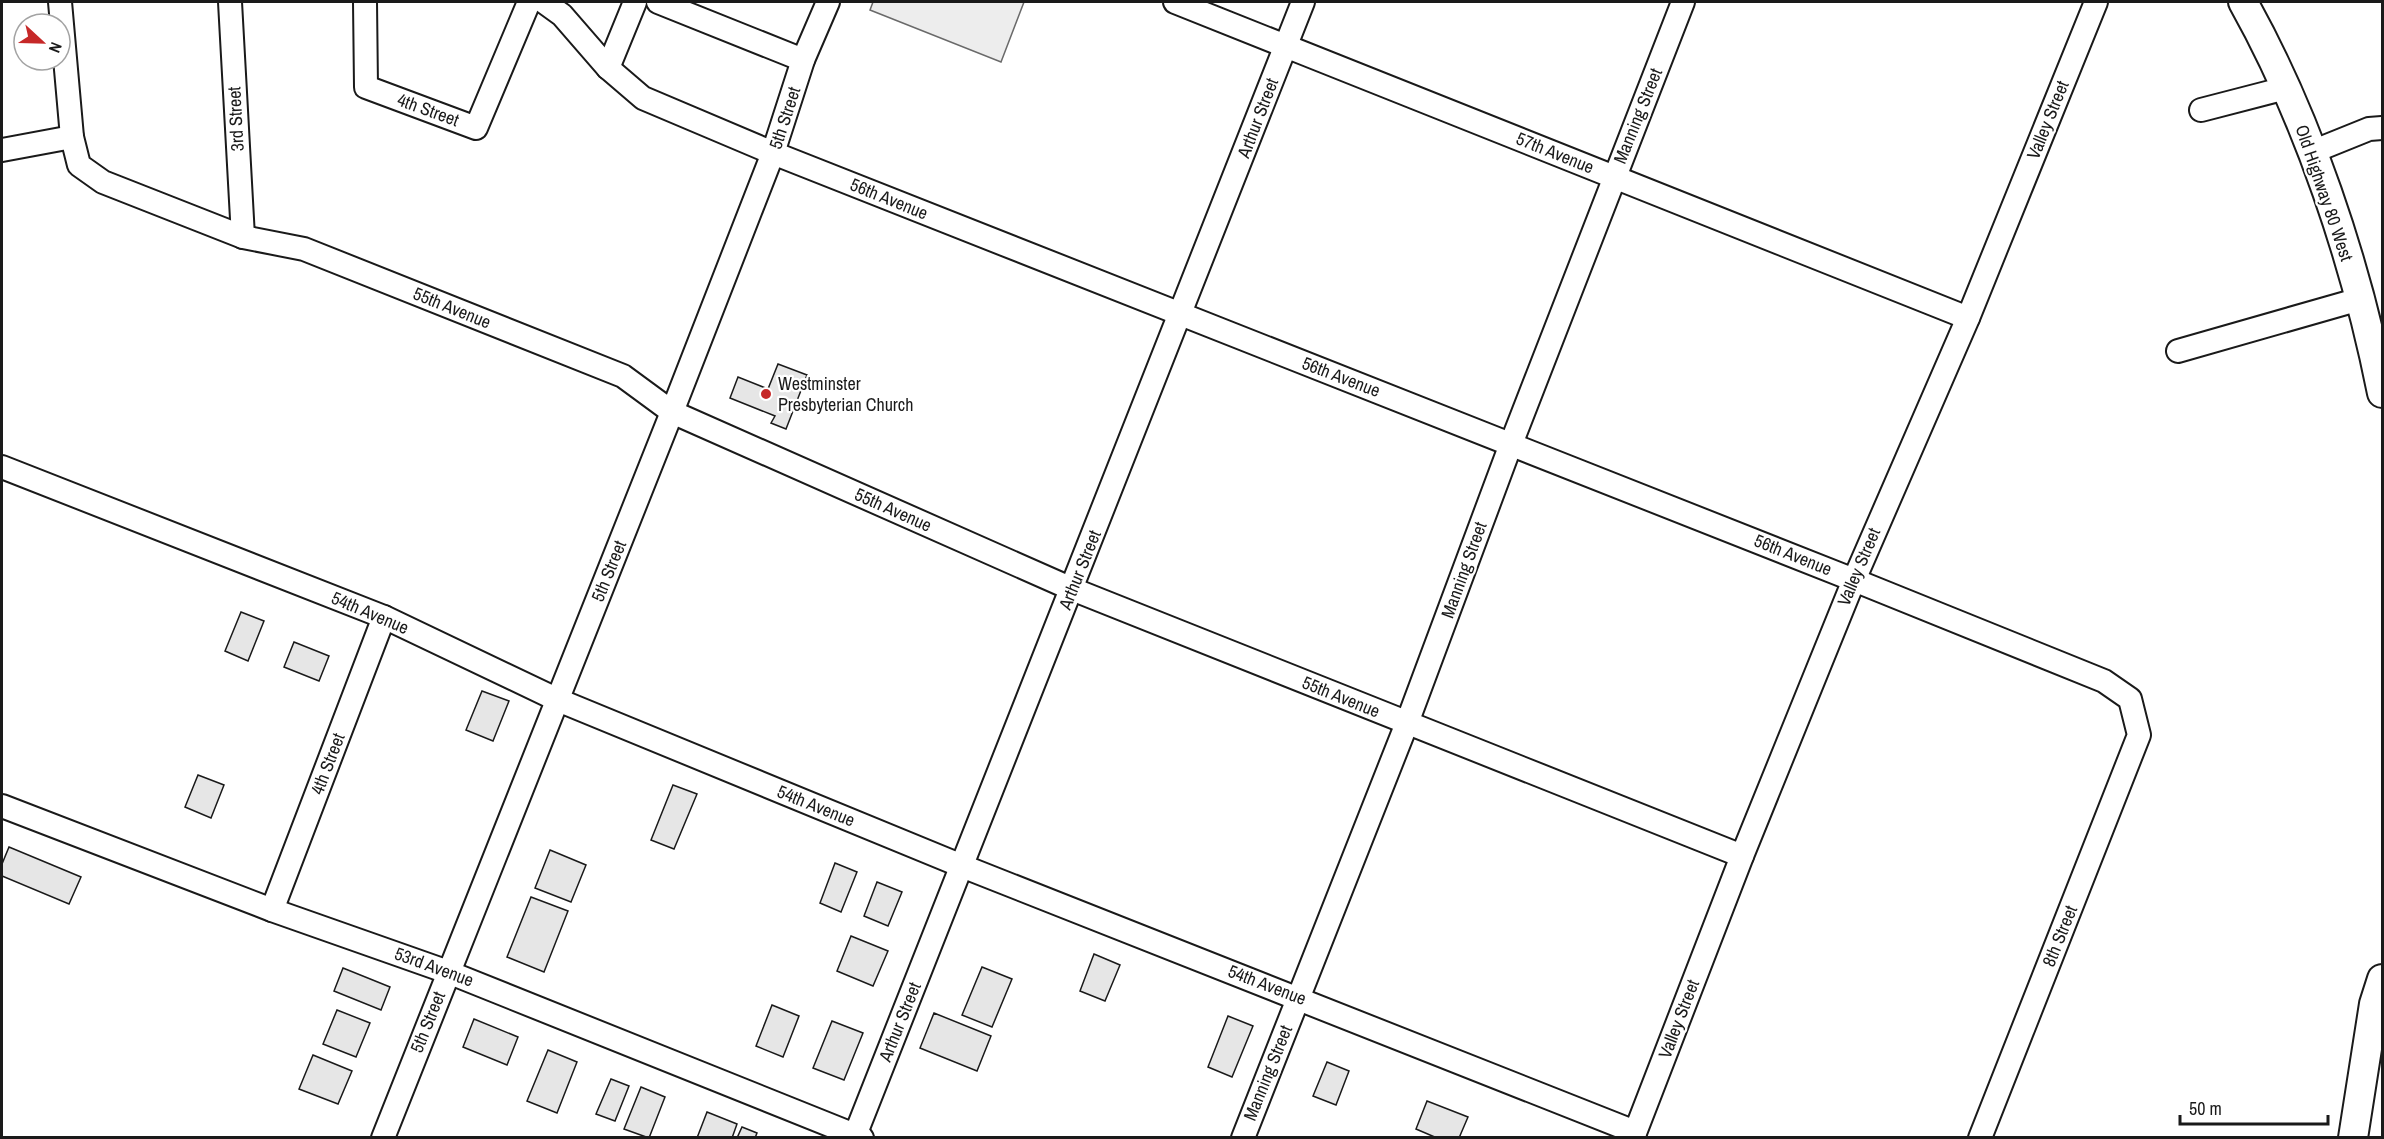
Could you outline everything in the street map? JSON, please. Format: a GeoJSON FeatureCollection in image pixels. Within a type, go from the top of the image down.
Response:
{"type":"FeatureCollection","features":[{"type":"Feature","properties":{"kind":"main road","name":"Old Highway 80 West"},"geometry":{"type":"LineString","coordinates":[[2243,2],[2270,51],[2312,152],[2360,299],[2382,393]]}},
{"type":"Feature","properties":{"kind":"main road"},"geometry":{"type":"LineString","coordinates":[[2353,1137],[2374,1004],[2382,979]]}},
{"type":"Feature","properties":{"kind":"street"},"geometry":{"type":"LineString","coordinates":[[2,150],[72,137],[60,2]]}},
{"type":"Feature","properties":{"kind":"street","name":"3rd Street"},"geometry":{"type":"LineString","coordinates":[[230,2],[243,237]]}},
{"type":"Feature","properties":{"kind":"street","name":"4th Street"},"geometry":{"type":"LineString","coordinates":[[364,2],[366,87],[476,128],[529,2]]}},
{"type":"Feature","properties":{"kind":"street","name":"56th Avenue"},"geometry":{"type":"LineString","coordinates":[[544,2],[562,15],[609,68],[643,98],[773,153],[1854,579],[2104,681],[2130,699],[2139,735]]}},
{"type":"Feature","properties":{"kind":"street"},"geometry":{"type":"LineString","coordinates":[[609,68],[636,2]]}},
{"type":"Feature","properties":{"kind":"street"},"geometry":{"type":"LineString","coordinates":[[658,2],[803,60]]}},
{"type":"Feature","properties":{"kind":"street","name":"5th Street"},"geometry":{"type":"LineString","coordinates":[[382,1137],[672,412],[773,153],[803,60],[828,2]]}},
{"type":"Feature","properties":{"kind":"street","name":"57th Avenue"},"geometry":{"type":"LineString","coordinates":[[1175,2],[1968,318]]}},
{"type":"Feature","properties":{"kind":"street","name":"Arthur Street"},"geometry":{"type":"LineString","coordinates":[[857,1136],[1303,2]]}},
{"type":"Feature","properties":{"kind":"street","name":"Manning Street"},"geometry":{"type":"LineString","coordinates":[[1243,1137],[1407,723],[1511,444],[1683,2]]}},
{"type":"Feature","properties":{"kind":"street","name":"Valley Street"},"geometry":{"type":"LineString","coordinates":[[1634,1135],[1742,856],[1854,579],[1968,318],[2096,2]]}},
{"type":"Feature","properties":{"kind":"street"},"geometry":{"type":"LineString","coordinates":[[2201,110],[2286,88]]}},
{"type":"Feature","properties":{"kind":"street"},"geometry":{"type":"LineString","coordinates":[[2312,152],[2369,129],[2382,128]]}},
{"type":"Feature","properties":{"kind":"street","name":"55th Avenue"},"geometry":{"type":"LineString","coordinates":[[72,137],[78,165],[103,183],[243,237],[304,249],[624,376],[672,412],[1072,589],[1742,856]]}},
{"type":"Feature","properties":{"kind":"street"},"geometry":{"type":"LineString","coordinates":[[2178,351],[2360,299]]}},
{"type":"Feature","properties":{"kind":"street","name":"54th Avenue"},"geometry":{"type":"LineString","coordinates":[[2,467],[384,617],[558,700],[962,866],[1299,997],[1634,1135]]}},
{"type":"Feature","properties":{"kind":"street","name":"4th Street"},"geometry":{"type":"LineString","coordinates":[[272,910],[384,617]]}},
{"type":"Feature","properties":{"kind":"street","name":"8th Street"},"geometry":{"type":"LineString","coordinates":[[1980,1137],[2139,735]]}},
{"type":"Feature","properties":{"kind":"street","name":"53rd Avenue"},"geometry":{"type":"LineString","coordinates":[[2,806],[272,910],[448,972],[857,1136]]}},
{"type":"Feature","properties":{"kind":"shaded area"},"geometry":{"type":"Polygon","coordinates":[[[873,2],[1024,2],[1001,62],[870,10],[873,2]]]}},
{"type":"Feature","properties":{"kind":"building","name":"Westminster Presbyterian Church"},"geometry":{"type":"Polygon","coordinates":[[[778,364],[807,375],[786,429],[771,423],[775,416],[730,398],[738,377],[768,389],[778,364]]]}},
{"type":"Feature","properties":{"kind":"building"},"geometry":{"type":"Polygon","coordinates":[[[241,612],[264,621],[248,661],[225,651],[241,612]]]}},
{"type":"Feature","properties":{"kind":"building"},"geometry":{"type":"Polygon","coordinates":[[[294,642],[329,656],[319,681],[284,667],[294,642]]]}},
{"type":"Feature","properties":{"kind":"building"},"geometry":{"type":"Polygon","coordinates":[[[482,691],[509,701],[493,741],[466,730],[482,691]]]}},
{"type":"Feature","properties":{"kind":"building"},"geometry":{"type":"Polygon","coordinates":[[[198,775],[224,785],[211,818],[185,807],[198,775]]]}},
{"type":"Feature","properties":{"kind":"building"},"geometry":{"type":"Polygon","coordinates":[[[673,785],[697,794],[674,849],[651,840],[673,785]]]}},
{"type":"Feature","properties":{"kind":"building"},"geometry":{"type":"Polygon","coordinates":[[[9,847],[81,877],[69,904],[2,876],[2,864],[9,847]]]}},
{"type":"Feature","properties":{"kind":"building"},"geometry":{"type":"Polygon","coordinates":[[[550,850],[586,865],[571,902],[535,888],[550,850]]]}},
{"type":"Feature","properties":{"kind":"building"},"geometry":{"type":"Polygon","coordinates":[[[835,863],[857,872],[841,912],[820,903],[835,863]]]}},
{"type":"Feature","properties":{"kind":"building"},"geometry":{"type":"Polygon","coordinates":[[[877,882],[902,892],[888,926],[864,916],[877,882]]]}},
{"type":"Feature","properties":{"kind":"building"},"geometry":{"type":"Polygon","coordinates":[[[531,897],[568,911],[544,972],[507,957],[531,897]]]}},
{"type":"Feature","properties":{"kind":"building"},"geometry":{"type":"Polygon","coordinates":[[[851,936],[888,951],[873,986],[837,971],[851,936]]]}},
{"type":"Feature","properties":{"kind":"building"},"geometry":{"type":"Polygon","coordinates":[[[1094,954],[1120,965],[1105,1001],[1080,991],[1094,954]]]}},
{"type":"Feature","properties":{"kind":"building"},"geometry":{"type":"Polygon","coordinates":[[[982,967],[1012,979],[992,1027],[962,1015],[982,967]]]}},
{"type":"Feature","properties":{"kind":"building"},"geometry":{"type":"Polygon","coordinates":[[[343,968],[390,987],[381,1010],[334,991],[343,968]]]}},
{"type":"Feature","properties":{"kind":"building"},"geometry":{"type":"Polygon","coordinates":[[[772,1005],[799,1016],[783,1057],[756,1046],[772,1005]]]}},
{"type":"Feature","properties":{"kind":"building"},"geometry":{"type":"Polygon","coordinates":[[[337,1010],[370,1023],[356,1057],[323,1044],[337,1010]]]}},
{"type":"Feature","properties":{"kind":"building"},"geometry":{"type":"Polygon","coordinates":[[[934,1013],[991,1036],[977,1071],[920,1048],[934,1013]]]}},
{"type":"Feature","properties":{"kind":"building"},"geometry":{"type":"Polygon","coordinates":[[[1228,1016],[1253,1026],[1232,1077],[1208,1067],[1228,1016]]]}},
{"type":"Feature","properties":{"kind":"building"},"geometry":{"type":"Polygon","coordinates":[[[474,1019],[518,1037],[507,1065],[463,1047],[474,1019]]]}},
{"type":"Feature","properties":{"kind":"building"},"geometry":{"type":"Polygon","coordinates":[[[832,1021],[863,1033],[844,1080],[813,1068],[832,1021]]]}},
{"type":"Feature","properties":{"kind":"building"},"geometry":{"type":"Polygon","coordinates":[[[548,1050],[577,1062],[557,1113],[527,1101],[548,1050]]]}},
{"type":"Feature","properties":{"kind":"building"},"geometry":{"type":"Polygon","coordinates":[[[313,1055],[352,1071],[338,1104],[299,1089],[313,1055]]]}},
{"type":"Feature","properties":{"kind":"building"},"geometry":{"type":"Polygon","coordinates":[[[1327,1062],[1349,1071],[1336,1105],[1313,1096],[1327,1062]]]}},
{"type":"Feature","properties":{"kind":"building"},"geometry":{"type":"Polygon","coordinates":[[[611,1079],[629,1086],[615,1121],[596,1114],[611,1079]]]}},
{"type":"Feature","properties":{"kind":"building"},"geometry":{"type":"Polygon","coordinates":[[[641,1087],[665,1097],[649,1138],[624,1129],[641,1087]]]}},
{"type":"Feature","properties":{"kind":"building"},"geometry":{"type":"Polygon","coordinates":[[[1427,1101],[1468,1117],[1459,1138],[1437,1138],[1416,1129],[1427,1101]]]}},
{"type":"Feature","properties":{"kind":"building"},"geometry":{"type":"Polygon","coordinates":[[[707,1112],[737,1124],[732,1138],[697,1138],[707,1112]]]}},
{"type":"Feature","properties":{"kind":"building"},"geometry":{"type":"Polygon","coordinates":[[[742,1127],[757,1133],[755,1138],[737,1138],[742,1127]]]}},
{"type":"Feature","properties":{"kind":"place","name":"Westminster Presbyterian Church"},"geometry":{"type":"Point","coordinates":[766,394]}}]}
